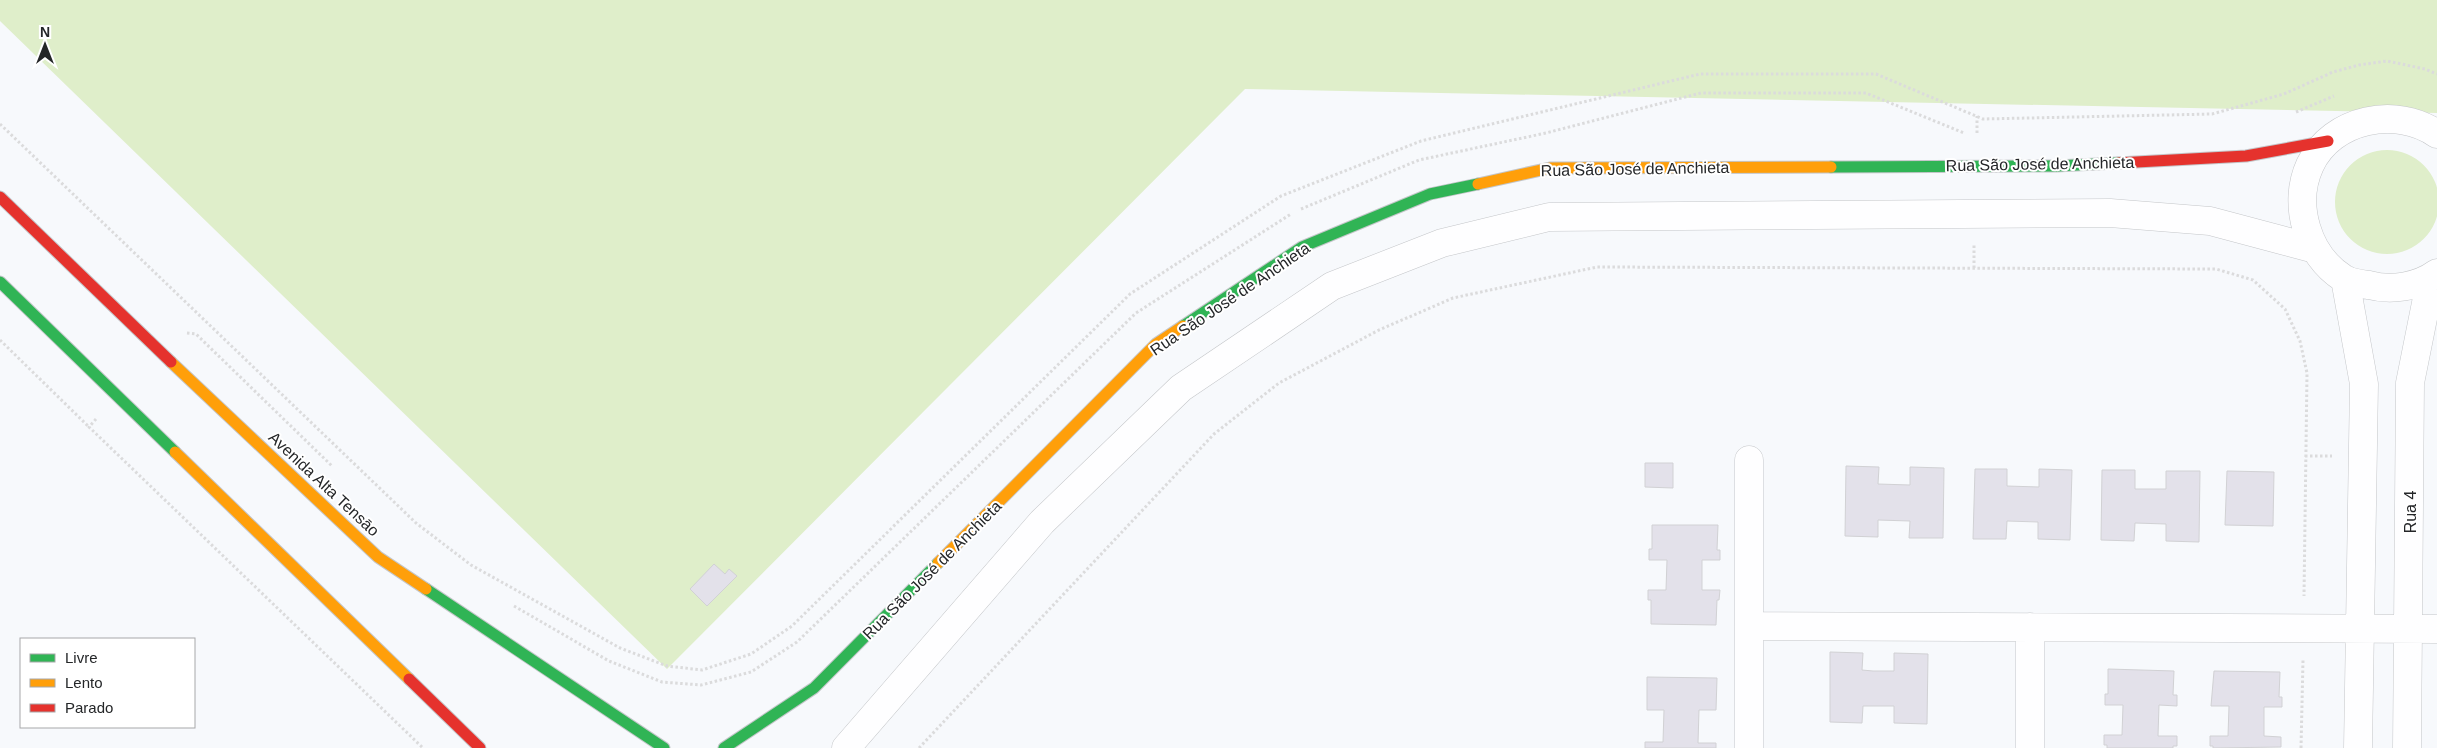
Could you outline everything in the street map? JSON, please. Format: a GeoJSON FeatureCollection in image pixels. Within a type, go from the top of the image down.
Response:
{"type":"FeatureCollection","features":[{"type":"Feature","properties":{"kind":"street","name":"Rua São José de Anchieta"},"geometry":{"type":"LineString","coordinates":[[2434,275],[2406,287],[2380,288],[2345,279],[2314,249],[2304,222],[2302,192],[2310,164],[2328,141],[2350,126],[2375,119],[2402,119],[2427,127],[2437,134]]}},
{"type":"Feature","properties":{"kind":"street","name":"Rua São José de Anchieta"},"geometry":{"type":"LineString","coordinates":[[724,748],[814,688],[1156,344],[1302,248],[1430,194],[1550,168],[2056,166],[2246,156],[2328,141]]}},
{"type":"Feature","properties":{"kind":"street","name":"Avenida Alta Tensāo"},"geometry":{"type":"LineString","coordinates":[[0,197],[161,353],[378,557],[664,748]]}},
{"type":"Feature","properties":{"kind":"street","name":"Rua São José de Anchieta"},"geometry":{"type":"LineString","coordinates":[[846,748],[1042,522],[1181,388],[1332,286],[1442,243],[1549,217],[2110,213],[2210,221],[2314,249]]}},
{"type":"Feature","properties":{"kind":"street","name":"Rua 4"},"geometry":{"type":"LineString","coordinates":[[2408,748],[2410,383],[2434,275]]}},
{"type":"Feature","properties":{"kind":"street"},"geometry":{"type":"LineString","coordinates":[[2345,279],[2364,384],[2358,748]]}},
{"type":"Feature","properties":{"kind":"street"},"geometry":{"type":"LineString","coordinates":[[0,282],[480,748]]}},
{"type":"Feature","properties":{"kind":"street"},"geometry":{"type":"LineString","coordinates":[[1748,460],[1749,748]]}},
{"type":"Feature","properties":{"kind":"street"},"geometry":{"type":"LineString","coordinates":[[1749,626],[2437,629]]}},
{"type":"Feature","properties":{"kind":"street"},"geometry":{"type":"LineString","coordinates":[[2030,627],[2030,748]]}},
{"type":"Feature","properties":{"kind":"path"},"geometry":{"type":"LineString","coordinates":[[0,124],[424,529],[471,566],[620,648],[667,666],[702,670],[751,654],[792,626],[1130,294],[1281,196],[1420,140],[1700,74],[1876,74],[1983,119],[2212,114],[2284,94],[2333,72],[2359,65],[2387,61],[2425,69],[2437,74]]}},
{"type":"Feature","properties":{"kind":"path"},"geometry":{"type":"LineString","coordinates":[[919,748],[1214,434],[1279,383],[1379,330],[1453,298],[1597,267],[2216,269],[2253,280],[2285,309],[2300,341],[2306,373],[2301,748]]}},
{"type":"Feature","properties":{"kind":"path"},"geometry":{"type":"LineString","coordinates":[[0,340],[423,748]]}},
{"type":"Feature","properties":{"kind":"path"},"geometry":{"type":"LineString","coordinates":[[89,427],[99,415]]}},
{"type":"Feature","properties":{"kind":"green space"},"geometry":{"type":"Polygon","coordinates":[[[0,0],[2437,0],[2437,113],[1245,89],[667,669],[0,21],[0,0]]]}},
{"type":"Feature","properties":{"kind":"green space"},"geometry":{"type":"Polygon","coordinates":[[[2387,150],[2407,154],[2416,158],[2424,165],[2431,173],[2438,192],[2438,212],[2431,231],[2416,246],[2397,253],[2377,253],[2358,246],[2343,231],[2336,212],[2336,192],[2343,173],[2358,158],[2377,151],[2387,150]]]}},
{"type":"Feature","properties":{"kind":"building"},"geometry":{"type":"Polygon","coordinates":[[[1645,463],[1673,463],[1673,488],[1645,487],[1645,463]]]}},
{"type":"Feature","properties":{"kind":"building"},"geometry":{"type":"Polygon","coordinates":[[[1846,466],[1879,467],[1878,484],[1910,485],[1910,467],[1944,468],[1943,538],[1909,538],[1910,521],[1878,520],[1878,537],[1845,536],[1846,466]]]}},
{"type":"Feature","properties":{"kind":"building"},"geometry":{"type":"Polygon","coordinates":[[[1975,469],[2007,469],[2007,486],[2039,487],[2039,469],[2072,470],[2070,540],[2038,539],[2038,522],[2007,521],[2006,539],[1973,539],[1975,469]]]}},
{"type":"Feature","properties":{"kind":"building"},"geometry":{"type":"Polygon","coordinates":[[[2102,470],[2135,470],[2135,489],[2166,489],[2166,471],[2200,471],[2199,542],[2166,541],[2166,524],[2135,523],[2134,541],[2101,540],[2102,470]]]}},
{"type":"Feature","properties":{"kind":"building"},"geometry":{"type":"Polygon","coordinates":[[[2227,471],[2274,472],[2273,526],[2225,525],[2227,471]]]}},
{"type":"Feature","properties":{"kind":"building"},"geometry":{"type":"Polygon","coordinates":[[[1652,525],[1718,525],[1717,550],[1720,550],[1720,560],[1702,560],[1702,590],[1720,590],[1719,600],[1717,600],[1716,625],[1651,624],[1651,600],[1648,600],[1648,590],[1666,590],[1667,560],[1649,560],[1649,549],[1652,549],[1652,525]]]}},
{"type":"Feature","properties":{"kind":"building"},"geometry":{"type":"Polygon","coordinates":[[[714,564],[725,574],[729,569],[737,576],[707,606],[690,589],[714,564]]]}},
{"type":"Feature","properties":{"kind":"building"},"geometry":{"type":"Polygon","coordinates":[[[1830,652],[1863,653],[1862,670],[1873,671],[1894,671],[1894,653],[1928,654],[1927,724],[1894,723],[1894,706],[1863,706],[1862,723],[1830,722],[1830,652]]]}},
{"type":"Feature","properties":{"kind":"building"},"geometry":{"type":"Polygon","coordinates":[[[2108,669],[2174,671],[2173,695],[2177,695],[2177,706],[2159,705],[2158,736],[2177,736],[2177,746],[2173,746],[2173,748],[2107,748],[2107,745],[2104,745],[2104,735],[2122,735],[2123,705],[2105,705],[2105,694],[2108,694],[2108,669]]]}},
{"type":"Feature","properties":{"kind":"building"},"geometry":{"type":"Polygon","coordinates":[[[2214,671],[2280,672],[2279,697],[2282,697],[2282,707],[2264,707],[2264,736],[2281,737],[2281,747],[2213,748],[2213,746],[2210,746],[2210,736],[2228,736],[2229,706],[2211,706],[2214,671]]]}},
{"type":"Feature","properties":{"kind":"building"},"geometry":{"type":"Polygon","coordinates":[[[1647,677],[1717,678],[1716,710],[1699,710],[1698,743],[1716,743],[1716,748],[1645,748],[1645,742],[1663,742],[1664,710],[1647,710],[1647,677]]]}},
{"type":"Feature","properties":{"kind":"traffic: fast"},"geometry":{"type":"LineString","coordinates":[[1831,167],[2056,166],[2118,163]]}},
{"type":"Feature","properties":{"kind":"traffic: fast"},"geometry":{"type":"LineString","coordinates":[[1183,326],[1302,247],[1430,194],[1478,184]]}},
{"type":"Feature","properties":{"kind":"traffic: fast"},"geometry":{"type":"LineString","coordinates":[[0,282],[175,452]]}},
{"type":"Feature","properties":{"kind":"traffic: fast"},"geometry":{"type":"LineString","coordinates":[[724,748],[814,688],[938,563]]}},
{"type":"Feature","properties":{"kind":"traffic: fast"},"geometry":{"type":"LineString","coordinates":[[426,589],[664,748]]}},
{"type":"Feature","properties":{"kind":"traffic: slow"},"geometry":{"type":"LineString","coordinates":[[1478,184],[1550,168],[1831,167]]}},
{"type":"Feature","properties":{"kind":"traffic: slow"},"geometry":{"type":"LineString","coordinates":[[938,563],[1156,344],[1183,326]]}},
{"type":"Feature","properties":{"kind":"traffic: slow"},"geometry":{"type":"LineString","coordinates":[[171,362],[378,557],[426,589]]}},
{"type":"Feature","properties":{"kind":"traffic: slow"},"geometry":{"type":"LineString","coordinates":[[175,452],[409,679]]}},
{"type":"Feature","properties":{"kind":"traffic: jam"},"geometry":{"type":"LineString","coordinates":[[2118,163],[2246,156],[2328,141]]}},
{"type":"Feature","properties":{"kind":"traffic: jam"},"geometry":{"type":"LineString","coordinates":[[0,197],[171,362]]}},
{"type":"Feature","properties":{"kind":"traffic: jam"},"geometry":{"type":"LineString","coordinates":[[409,679],[480,748]]}}]}
